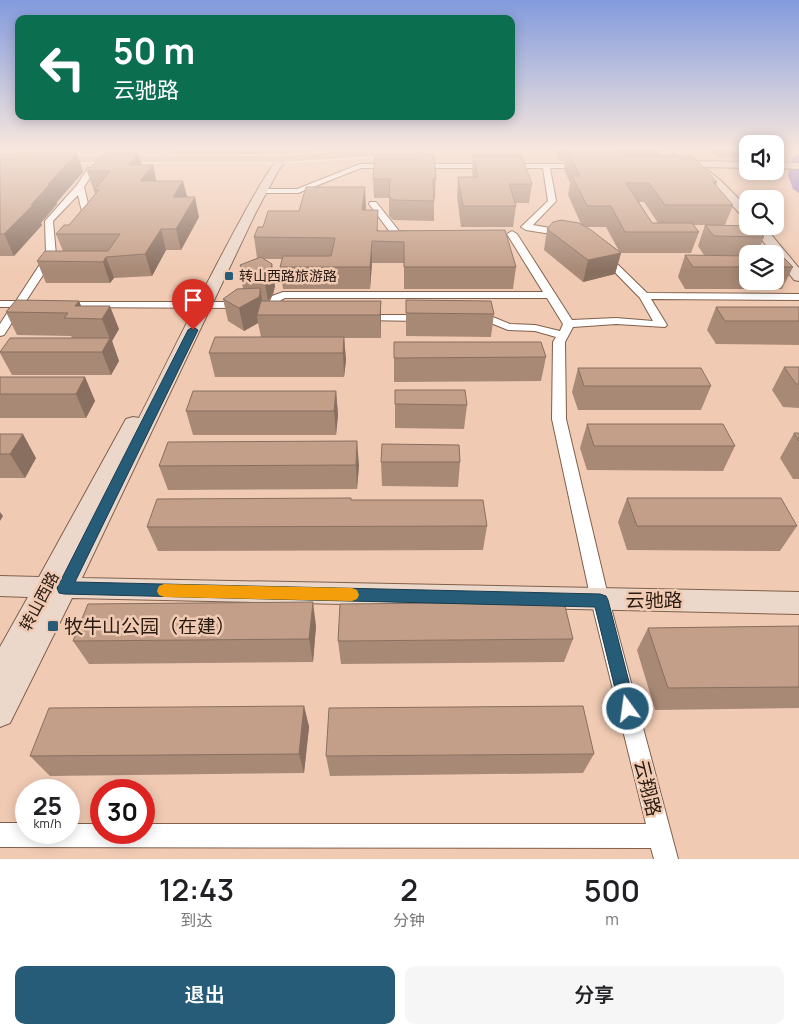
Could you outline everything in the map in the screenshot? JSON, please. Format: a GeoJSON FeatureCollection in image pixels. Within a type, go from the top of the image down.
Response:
{"type":"FeatureCollection","features":[{"type":"Feature","properties":{"kind":"main road","name":"转山西路"},"geometry":{"type":"LineString","coordinates":[[200,305],[253,190]]}},
{"type":"Feature","properties":{"kind":"main road"},"geometry":{"type":"LineString","coordinates":[[725,190],[739,205]]}},
{"type":"Feature","properties":{"kind":"main road"},"geometry":{"type":"LineString","coordinates":[[727,190],[739,199]]}},
{"type":"Feature","properties":{"kind":"main road","name":"转山西路"},"geometry":{"type":"LineString","coordinates":[[0,713],[56,588],[200,305],[263,191]]}},
{"type":"Feature","properties":{"kind":"main road"},"geometry":{"type":"LineString","coordinates":[[764,235],[799,277]]}},
{"type":"Feature","properties":{"kind":"main road"},"geometry":{"type":"LineString","coordinates":[[774,235],[799,265]]}},
{"type":"Feature","properties":{"kind":"main road","name":"云驰路"},"geometry":{"type":"LineString","coordinates":[[0,586],[799,603]]}},
{"type":"Feature","properties":{"kind":"main road","name":"转山西路"},"geometry":{"type":"LineString","coordinates":[[0,674],[56,588]]}},
{"type":"Feature","properties":{"kind":"street"},"geometry":{"type":"LineString","coordinates":[[51,255],[49,221],[77,190]]}},
{"type":"Feature","properties":{"kind":"street"},"geometry":{"type":"LineString","coordinates":[[75,229],[87,216],[81,190]]}},
{"type":"Feature","properties":{"kind":"street"},"geometry":{"type":"LineString","coordinates":[[263,191],[298,192],[303,190]]}},
{"type":"Feature","properties":{"kind":"street"},"geometry":{"type":"LineString","coordinates":[[550,190],[552,201],[526,227],[507,234],[550,294],[566,330]]}},
{"type":"Feature","properties":{"kind":"street"},"geometry":{"type":"LineString","coordinates":[[373,204],[396,234],[416,234]]}},
{"type":"Feature","properties":{"kind":"street"},"geometry":{"type":"LineString","coordinates":[[526,227],[563,233],[571,237]]}},
{"type":"Feature","properties":{"kind":"street"},"geometry":{"type":"LineString","coordinates":[[0,332],[51,255],[63,242]]}},
{"type":"Feature","properties":{"kind":"street"},"geometry":{"type":"LineString","coordinates":[[459,318],[488,318],[508,327],[566,330],[616,322],[662,325],[644,296],[609,258],[594,250]]}},
{"type":"Feature","properties":{"kind":"street"},"geometry":{"type":"LineString","coordinates":[[0,304],[264,306],[283,295],[550,294]]}},
{"type":"Feature","properties":{"kind":"street"},"geometry":{"type":"LineString","coordinates":[[644,296],[799,297]]}},
{"type":"Feature","properties":{"kind":"street"},"geometry":{"type":"LineString","coordinates":[[264,306],[271,314],[282,318],[292,318]]}},
{"type":"Feature","properties":{"kind":"street"},"geometry":{"type":"LineString","coordinates":[[351,318],[439,318]]}},
{"type":"Feature","properties":{"kind":"street","name":"云翔路"},"geometry":{"type":"LineString","coordinates":[[566,330],[559,342],[559,420],[600,600],[666,859]]}},
{"type":"Feature","properties":{"kind":"street"},"geometry":{"type":"LineString","coordinates":[[0,836],[660,836]]}},
{"type":"Feature","properties":{"kind":"building"},"geometry":{"type":"Polygon","coordinates":[[[0,190],[44,190],[31,205],[33,205],[4,234],[0,234],[0,190]]]}},
{"type":"Feature","properties":{"kind":"building"},"geometry":{"type":"Polygon","coordinates":[[[99,190],[177,190],[173,197],[195,197],[176,229],[161,229],[145,254],[106,257],[103,262],[37,261],[45,251],[108,251],[120,234],[56,234],[64,225],[69,225],[99,190]]]}},
{"type":"Feature","properties":{"kind":"building"},"geometry":{"type":"Polygon","coordinates":[[[305,190],[365,190],[362,210],[378,210],[377,231],[505,230],[516,267],[404,267],[404,242],[372,241],[370,267],[280,267],[283,256],[331,256],[335,238],[254,237],[258,227],[263,227],[268,211],[299,211],[305,190]]]}},
{"type":"Feature","properties":{"kind":"building"},"geometry":{"type":"Polygon","coordinates":[[[389,190],[434,190],[434,201],[393,200],[389,196],[389,190]]]}},
{"type":"Feature","properties":{"kind":"building"},"geometry":{"type":"Polygon","coordinates":[[[460,190],[511,190],[516,206],[463,206],[460,190]]]}},
{"type":"Feature","properties":{"kind":"building"},"geometry":{"type":"Polygon","coordinates":[[[579,190],[631,190],[652,223],[692,223],[699,232],[625,232],[611,206],[587,206],[579,190]]]}},
{"type":"Feature","properties":{"kind":"building"},"geometry":{"type":"Polygon","coordinates":[[[654,190],[720,190],[733,205],[665,205],[654,190]]]}},
{"type":"Feature","properties":{"kind":"building"},"geometry":{"type":"Polygon","coordinates":[[[561,220],[579,223],[621,253],[588,260],[547,229],[553,222],[561,220]]]}},
{"type":"Feature","properties":{"kind":"building"},"geometry":{"type":"Polygon","coordinates":[[[705,225],[739,226],[739,235],[762,235],[764,237],[714,236],[705,225]]]}},
{"type":"Feature","properties":{"kind":"building"},"geometry":{"type":"Polygon","coordinates":[[[685,255],[739,256],[739,267],[693,267],[685,255]]]}},
{"type":"Feature","properties":{"kind":"building"},"geometry":{"type":"Polygon","coordinates":[[[261,257],[272,264],[270,271],[264,279],[241,279],[244,271],[240,265],[261,257]]]}},
{"type":"Feature","properties":{"kind":"building"},"geometry":{"type":"Polygon","coordinates":[[[784,258],[793,267],[784,267],[784,258]]]}},
{"type":"Feature","properties":{"kind":"building"},"geometry":{"type":"Polygon","coordinates":[[[260,288],[259,297],[239,308],[223,299],[237,289],[260,288]]]}},
{"type":"Feature","properties":{"kind":"building"},"geometry":{"type":"Polygon","coordinates":[[[16,300],[79,301],[75,306],[110,306],[102,319],[64,318],[68,313],[6,312],[16,300]]]}},
{"type":"Feature","properties":{"kind":"building"},"geometry":{"type":"Polygon","coordinates":[[[406,300],[491,301],[494,314],[406,313],[406,300]]]}},
{"type":"Feature","properties":{"kind":"building"},"geometry":{"type":"Polygon","coordinates":[[[261,301],[381,301],[380,315],[257,315],[261,301]]]}},
{"type":"Feature","properties":{"kind":"building"},"geometry":{"type":"Polygon","coordinates":[[[716,307],[799,307],[799,321],[725,321],[716,307]]]}},
{"type":"Feature","properties":{"kind":"building"},"geometry":{"type":"Polygon","coordinates":[[[215,337],[344,337],[343,353],[209,353],[215,337]]]}},
{"type":"Feature","properties":{"kind":"building"},"geometry":{"type":"Polygon","coordinates":[[[10,338],[110,338],[102,352],[0,352],[10,338]]]}},
{"type":"Feature","properties":{"kind":"building"},"geometry":{"type":"Polygon","coordinates":[[[394,342],[541,342],[546,357],[394,358],[394,342]]]}},
{"type":"Feature","properties":{"kind":"building"},"geometry":{"type":"Polygon","coordinates":[[[784,367],[799,367],[799,384],[796,384],[784,367]]]}},
{"type":"Feature","properties":{"kind":"building"},"geometry":{"type":"Polygon","coordinates":[[[578,368],[701,368],[711,386],[584,386],[578,368]]]}},
{"type":"Feature","properties":{"kind":"building"},"geometry":{"type":"Polygon","coordinates":[[[0,377],[85,377],[76,394],[0,394],[0,377]]]}},
{"type":"Feature","properties":{"kind":"building"},"geometry":{"type":"Polygon","coordinates":[[[395,390],[465,390],[467,405],[395,404],[395,390]]]}},
{"type":"Feature","properties":{"kind":"building"},"geometry":{"type":"Polygon","coordinates":[[[193,391],[336,391],[334,411],[186,411],[193,391]]]}},
{"type":"Feature","properties":{"kind":"building"},"geometry":{"type":"Polygon","coordinates":[[[587,424],[723,424],[735,446],[594,446],[587,424]]]}},
{"type":"Feature","properties":{"kind":"building"},"geometry":{"type":"Polygon","coordinates":[[[794,433],[799,433],[799,441],[794,433]]]}},
{"type":"Feature","properties":{"kind":"building"},"geometry":{"type":"Polygon","coordinates":[[[0,434],[23,434],[10,454],[0,454],[0,434]]]}},
{"type":"Feature","properties":{"kind":"building"},"geometry":{"type":"Polygon","coordinates":[[[357,441],[356,465],[159,466],[168,442],[357,441]]]}},
{"type":"Feature","properties":{"kind":"building"},"geometry":{"type":"Polygon","coordinates":[[[382,444],[459,445],[460,462],[381,462],[382,444]]]}},
{"type":"Feature","properties":{"kind":"building"},"geometry":{"type":"Polygon","coordinates":[[[351,498],[351,500],[483,500],[487,526],[147,527],[157,499],[351,498]]]}},
{"type":"Feature","properties":{"kind":"building"},"geometry":{"type":"Polygon","coordinates":[[[627,498],[781,498],[797,526],[637,526],[627,498]]]}},
{"type":"Feature","properties":{"kind":"building"},"geometry":{"type":"Polygon","coordinates":[[[313,602],[309,639],[73,641],[88,604],[313,602]]]}},
{"type":"Feature","properties":{"kind":"building"},"geometry":{"type":"Polygon","coordinates":[[[564,602],[573,639],[338,641],[340,604],[564,602]]]}},
{"type":"Feature","properties":{"kind":"building"},"geometry":{"type":"Polygon","coordinates":[[[799,626],[799,687],[668,688],[648,628],[799,626]]]}},
{"type":"Feature","properties":{"kind":"building"},"geometry":{"type":"Polygon","coordinates":[[[304,706],[299,754],[30,756],[49,708],[304,706]]]}},
{"type":"Feature","properties":{"kind":"building"},"geometry":{"type":"Polygon","coordinates":[[[583,706],[594,754],[326,756],[329,708],[583,706]]]}},
{"type":"Feature","properties":{"kind":"slow traffic"},"geometry":{"type":"LineString","coordinates":[[164,591],[352,595]]}},
{"type":"Feature","properties":{"kind":"place","name":"转山西路旅游路"},"geometry":{"type":"Point","coordinates":[229,276]}},
{"type":"Feature","properties":{"kind":"place","name":"牧牛山公园（在建）"},"geometry":{"type":"Point","coordinates":[53,626]}},
{"type":"Feature","properties":{"kind":"route"},"geometry":{"type":"LineString","coordinates":[[193,330],[64,588],[600,600],[628,709]]}}]}
